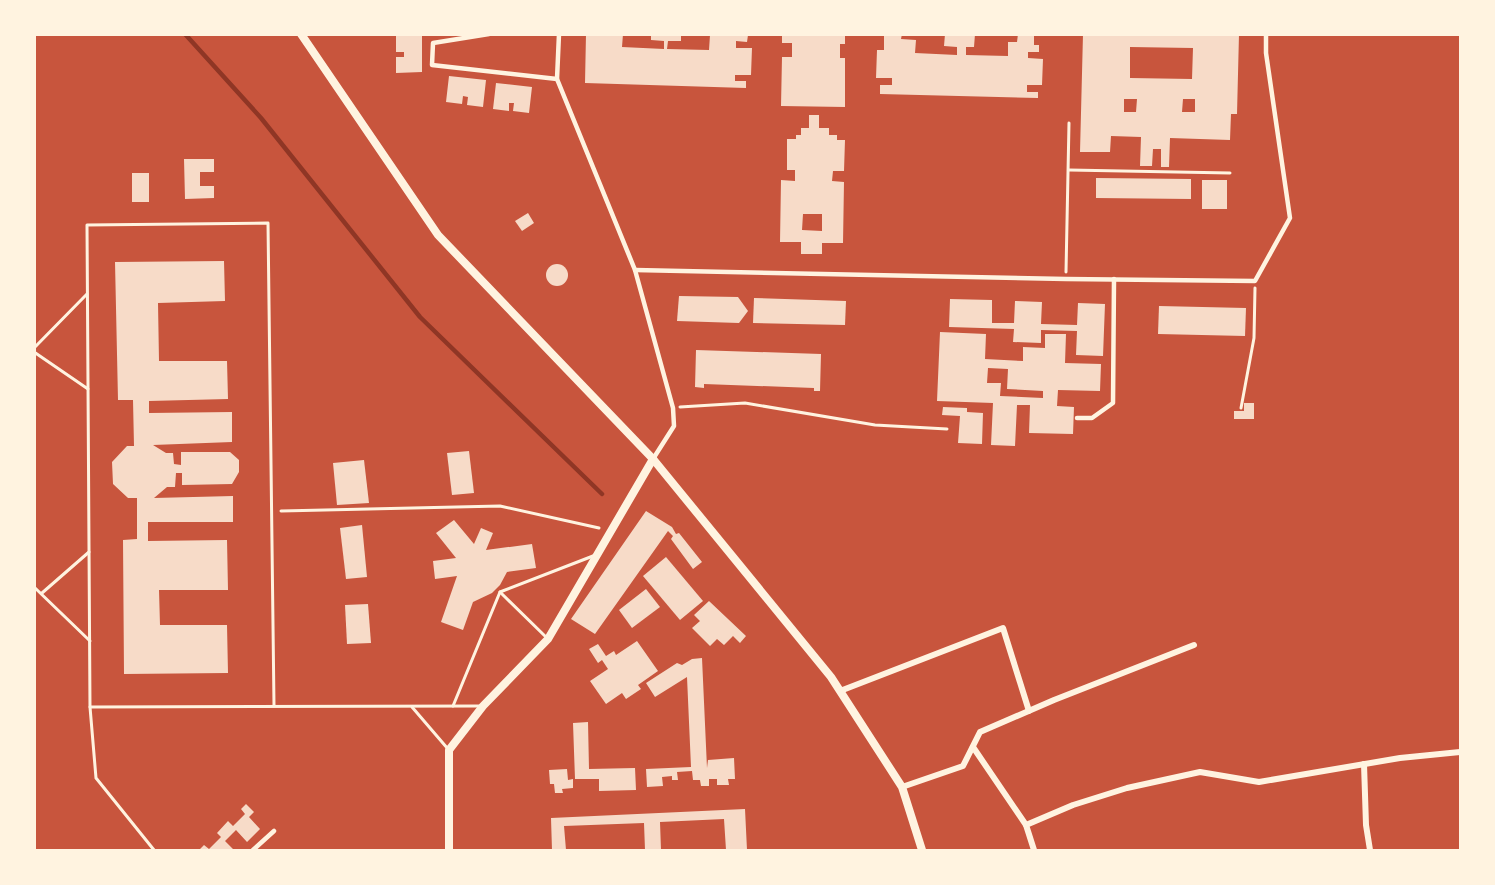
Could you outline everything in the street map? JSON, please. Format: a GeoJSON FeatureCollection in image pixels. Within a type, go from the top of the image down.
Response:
{"type":"FeatureCollection","features":[{"type":"Feature","properties":{"kind":"street"},"geometry":{"type":"LineString","coordinates":[[301,34],[438,235],[653,459],[831,677],[902,787],[922,850]]}},
{"type":"Feature","properties":{"kind":"street"},"geometry":{"type":"LineString","coordinates":[[489,34],[434,43],[432,65],[556,79]]}},
{"type":"Feature","properties":{"kind":"street"},"geometry":{"type":"LineString","coordinates":[[448,850],[450,750],[483,706],[548,639],[674,426],[673,408],[635,270],[556,79],[559,34]]}},
{"type":"Feature","properties":{"kind":"street"},"geometry":{"type":"LineString","coordinates":[[635,270],[1066,279],[1255,280],[1290,218],[1266,53],[1266,34]]}},
{"type":"Feature","properties":{"kind":"street"},"geometry":{"type":"LineString","coordinates":[[1077,418],[1092,418],[1113,403],[1114,279]]}},
{"type":"Feature","properties":{"kind":"street"},"geometry":{"type":"LineString","coordinates":[[840,691],[1003,628],[1029,711]]}},
{"type":"Feature","properties":{"kind":"street"},"geometry":{"type":"LineString","coordinates":[[902,787],[963,766],[980,732],[1194,645]]}},
{"type":"Feature","properties":{"kind":"street"},"geometry":{"type":"LineString","coordinates":[[973,747],[1026,825],[1034,850]]}},
{"type":"Feature","properties":{"kind":"street"},"geometry":{"type":"LineString","coordinates":[[1026,825],[1073,805],[1127,788],[1200,772],[1259,782],[1400,758],[1461,752]]}},
{"type":"Feature","properties":{"kind":"street"},"geometry":{"type":"LineString","coordinates":[[1364,764],[1366,825],[1370,850]]}},
{"type":"Feature","properties":{"kind":"street"},"geometry":{"type":"LineString","coordinates":[[254,850],[274,831]]}},
{"type":"Feature","properties":{"kind":"lane"},"geometry":{"type":"LineString","coordinates":[[154,850],[96,778],[90,707],[87,225],[268,223],[274,705]]}},
{"type":"Feature","properties":{"kind":"lane"},"geometry":{"type":"LineString","coordinates":[[87,294],[34,350],[88,388]]}},
{"type":"Feature","properties":{"kind":"lane"},"geometry":{"type":"LineString","coordinates":[[42,593],[89,552]]}},
{"type":"Feature","properties":{"kind":"lane"},"geometry":{"type":"LineString","coordinates":[[453,706],[500,592],[596,555]]}},
{"type":"Feature","properties":{"kind":"lane"},"geometry":{"type":"LineString","coordinates":[[34,586],[90,641]]}},
{"type":"Feature","properties":{"kind":"lane"},"geometry":{"type":"LineString","coordinates":[[500,592],[548,639]]}},
{"type":"Feature","properties":{"kind":"lane"},"geometry":{"type":"LineString","coordinates":[[90,707],[483,706]]}},
{"type":"Feature","properties":{"kind":"lane"},"geometry":{"type":"LineString","coordinates":[[412,707],[450,750]]}},
{"type":"Feature","properties":{"kind":"path"},"geometry":{"type":"LineString","coordinates":[[1066,279],[1070,123]]}},
{"type":"Feature","properties":{"kind":"path"},"geometry":{"type":"LineString","coordinates":[[1069,170],[1230,173]]}},
{"type":"Feature","properties":{"kind":"path"},"geometry":{"type":"LineString","coordinates":[[1241,408],[1254,338],[1255,280]]}},
{"type":"Feature","properties":{"kind":"path"},"geometry":{"type":"LineString","coordinates":[[673,408],[746,403],[875,425],[947,429]]}},
{"type":"Feature","properties":{"kind":"path"},"geometry":{"type":"LineString","coordinates":[[272,511],[500,506],[612,531]]}},
{"type":"Feature","properties":{"kind":"building"},"geometry":{"type":"Polygon","coordinates":[[[586,34],[623,34],[622,47],[664,49],[664,41],[651,40],[651,34],[681,34],[681,41],[668,41],[667,49],[709,50],[710,35],[748,35],[747,42],[736,41],[736,48],[752,48],[751,75],[735,75],[735,81],[746,81],[746,88],[585,83],[586,34]]]}},
{"type":"Feature","properties":{"kind":"building"},"geometry":{"type":"Polygon","coordinates":[[[782,34],[845,34],[845,44],[840,44],[840,58],[845,58],[845,107],[781,106],[782,57],[792,57],[792,43],[782,43],[782,34]]]}},
{"type":"Feature","properties":{"kind":"building"},"geometry":{"type":"Polygon","coordinates":[[[884,34],[902,34],[901,39],[916,40],[915,53],[957,55],[957,47],[944,46],[945,34],[975,34],[974,47],[966,47],[966,55],[1008,56],[1008,42],[1017,42],[1018,34],[1034,34],[1034,45],[1039,45],[1039,52],[1028,52],[1028,58],[1043,59],[1042,85],[1027,85],[1027,92],[1038,92],[1038,98],[880,94],[880,85],[892,85],[892,78],[876,78],[877,50],[884,50],[884,34]]]}},
{"type":"Feature","properties":{"kind":"building"},"geometry":{"type":"Polygon","coordinates":[[[1083,34],[1239,34],[1237,114],[1231,114],[1230,140],[1170,138],[1169,167],[1161,167],[1161,149],[1153,149],[1152,166],[1140,166],[1141,137],[1111,136],[1110,152],[1080,152],[1083,34]],[[1130,47],[1130,78],[1192,79],[1193,48],[1130,47]],[[1124,99],[1124,112],[1136,112],[1137,99],[1124,99]],[[1183,99],[1182,112],[1195,112],[1195,99],[1183,99]]]}},
{"type":"Feature","properties":{"kind":"building"},"geometry":{"type":"Polygon","coordinates":[[[396,36],[422,36],[422,72],[396,73],[396,57],[404,57],[404,52],[396,52],[396,36]]]}},
{"type":"Feature","properties":{"kind":"building"},"geometry":{"type":"Polygon","coordinates":[[[449,76],[486,80],[483,107],[467,105],[468,97],[463,96],[462,104],[446,102],[449,76]]]}},
{"type":"Feature","properties":{"kind":"building"},"geometry":{"type":"Polygon","coordinates":[[[496,83],[532,87],[529,113],[513,111],[514,103],[509,103],[509,111],[493,109],[496,83]]]}},
{"type":"Feature","properties":{"kind":"building"},"geometry":{"type":"Polygon","coordinates":[[[809,115],[819,115],[819,128],[829,128],[829,135],[837,135],[837,140],[845,140],[844,171],[833,171],[832,181],[844,182],[843,243],[822,243],[822,254],[801,254],[801,242],[780,242],[781,180],[795,181],[795,170],[787,170],[787,139],[796,139],[796,135],[801,135],[801,128],[809,128],[809,115]],[[803,214],[802,230],[822,231],[822,214],[803,214]]]}},
{"type":"Feature","properties":{"kind":"building"},"geometry":{"type":"Polygon","coordinates":[[[184,159],[214,159],[214,172],[200,172],[200,186],[214,186],[214,198],[185,199],[184,159]]]}},
{"type":"Feature","properties":{"kind":"building"},"geometry":{"type":"Polygon","coordinates":[[[132,173],[149,173],[149,202],[132,202],[132,173]]]}},
{"type":"Feature","properties":{"kind":"building"},"geometry":{"type":"Polygon","coordinates":[[[1096,178],[1191,179],[1191,199],[1096,198],[1096,178]]]}},
{"type":"Feature","properties":{"kind":"building"},"geometry":{"type":"Polygon","coordinates":[[[1202,180],[1227,180],[1227,209],[1202,209],[1202,180]]]}},
{"type":"Feature","properties":{"kind":"building"},"geometry":{"type":"Polygon","coordinates":[[[528,213],[534,223],[522,231],[515,221],[528,213]]]}},
{"type":"Feature","properties":{"kind":"building"},"geometry":{"type":"Polygon","coordinates":[[[224,261],[225,301],[158,303],[159,361],[227,361],[228,399],[149,401],[149,413],[232,412],[232,442],[153,445],[166,453],[173,453],[174,464],[181,465],[181,452],[230,452],[239,460],[239,472],[232,484],[182,485],[182,473],[176,473],[175,487],[167,487],[154,498],[233,496],[233,522],[148,522],[148,541],[227,540],[228,590],[159,590],[160,625],[227,625],[228,673],[124,674],[123,540],[137,539],[137,498],[128,498],[113,484],[112,462],[127,446],[134,446],[133,400],[118,400],[115,262],[224,261]]]}},
{"type":"Feature","properties":{"kind":"building"},"geometry":{"type":"Polygon","coordinates":[[[557,264],[565,267],[568,275],[565,283],[557,286],[549,283],[546,275],[549,267],[557,264]]]}},
{"type":"Feature","properties":{"kind":"building"},"geometry":{"type":"Polygon","coordinates":[[[679,296],[738,297],[748,311],[739,323],[677,321],[679,296]]]}},
{"type":"Feature","properties":{"kind":"building"},"geometry":{"type":"Polygon","coordinates":[[[754,298],[846,301],[845,325],[753,323],[754,298]]]}},
{"type":"Feature","properties":{"kind":"building"},"geometry":{"type":"Polygon","coordinates":[[[950,299],[992,300],[992,323],[1014,323],[1015,301],[1042,302],[1041,324],[1077,325],[1078,303],[1105,304],[1103,356],[1076,355],[1077,331],[1041,330],[1041,343],[1013,342],[1014,329],[949,327],[950,299]]]}},
{"type":"Feature","properties":{"kind":"building"},"geometry":{"type":"Polygon","coordinates":[[[1159,306],[1246,308],[1245,336],[1158,334],[1159,306]]]}},
{"type":"Feature","properties":{"kind":"building"},"geometry":{"type":"Polygon","coordinates":[[[940,332],[986,334],[985,359],[1023,361],[1023,347],[1045,348],[1045,334],[1066,334],[1065,363],[1101,364],[1100,391],[1058,390],[1057,406],[1074,407],[1073,434],[1029,433],[1030,405],[1017,405],[1015,446],[991,445],[993,403],[937,401],[940,332]],[[988,368],[987,383],[1001,383],[1000,396],[1043,398],[1043,391],[1007,389],[1008,369],[988,368]]]}},
{"type":"Feature","properties":{"kind":"building"},"geometry":{"type":"Polygon","coordinates":[[[696,350],[821,354],[820,391],[814,391],[814,388],[704,384],[704,388],[695,387],[696,350]]]}},
{"type":"Feature","properties":{"kind":"building"},"geometry":{"type":"Polygon","coordinates":[[[1244,403],[1254,403],[1254,419],[1234,419],[1234,411],[1244,411],[1244,403]]]}},
{"type":"Feature","properties":{"kind":"building"},"geometry":{"type":"Polygon","coordinates":[[[943,407],[967,408],[967,412],[983,413],[982,444],[958,443],[960,416],[942,415],[943,407]]]}},
{"type":"Feature","properties":{"kind":"building"},"geometry":{"type":"Polygon","coordinates":[[[469,451],[474,493],[452,495],[447,453],[469,451]]]}},
{"type":"Feature","properties":{"kind":"building"},"geometry":{"type":"Polygon","coordinates":[[[364,460],[369,503],[337,505],[333,463],[364,460]]]}},
{"type":"Feature","properties":{"kind":"building"},"geometry":{"type":"Polygon","coordinates":[[[646,511],[672,527],[676,534],[679,533],[702,562],[693,569],[671,539],[673,536],[668,531],[595,634],[571,619],[646,511]]]}},
{"type":"Feature","properties":{"kind":"building"},"geometry":{"type":"Polygon","coordinates":[[[454,520],[474,544],[481,528],[493,533],[486,550],[532,544],[536,568],[507,572],[500,585],[492,593],[473,602],[463,630],[441,622],[457,576],[435,579],[433,561],[456,558],[436,533],[454,520]]]}},
{"type":"Feature","properties":{"kind":"building"},"geometry":{"type":"Polygon","coordinates":[[[362,525],[367,577],[346,579],[340,528],[362,525]]]}},
{"type":"Feature","properties":{"kind":"building"},"geometry":{"type":"Polygon","coordinates":[[[666,557],[703,601],[680,620],[643,576],[666,557]]]}},
{"type":"Feature","properties":{"kind":"building"},"geometry":{"type":"Polygon","coordinates":[[[646,589],[660,607],[632,628],[619,610],[646,589]]]}},
{"type":"Feature","properties":{"kind":"building"},"geometry":{"type":"Polygon","coordinates":[[[709,601],[746,636],[740,643],[733,636],[724,645],[717,639],[710,646],[692,628],[700,621],[694,615],[709,601]]]}},
{"type":"Feature","properties":{"kind":"building"},"geometry":{"type":"Polygon","coordinates":[[[368,604],[371,643],[347,644],[345,605],[368,604]]]}},
{"type":"Feature","properties":{"kind":"building"},"geometry":{"type":"Polygon","coordinates":[[[637,641],[658,671],[638,685],[641,689],[626,699],[622,693],[606,704],[590,681],[608,669],[602,660],[598,663],[589,649],[598,644],[606,656],[614,651],[616,655],[637,641]]]}},
{"type":"Feature","properties":{"kind":"building"},"geometry":{"type":"Polygon","coordinates":[[[702,658],[707,768],[708,760],[734,758],[735,779],[728,779],[729,785],[717,785],[717,779],[709,779],[709,786],[701,786],[700,780],[693,780],[692,771],[677,772],[678,780],[672,780],[672,776],[662,777],[663,786],[647,787],[646,769],[691,767],[687,677],[655,697],[646,683],[677,663],[682,665],[692,659],[702,658]]]}},
{"type":"Feature","properties":{"kind":"building"},"geometry":{"type":"Polygon","coordinates":[[[588,722],[589,769],[635,768],[636,790],[599,791],[599,779],[575,779],[573,723],[588,722]]]}},
{"type":"Feature","properties":{"kind":"building"},"geometry":{"type":"Polygon","coordinates":[[[567,769],[568,780],[573,779],[573,788],[562,789],[563,793],[555,793],[554,784],[550,784],[549,770],[567,769]]]}},
{"type":"Feature","properties":{"kind":"building"},"geometry":{"type":"Polygon","coordinates":[[[246,804],[254,812],[249,817],[260,829],[247,842],[236,830],[225,841],[234,850],[199,850],[204,845],[209,849],[221,837],[217,833],[228,821],[233,826],[245,814],[241,809],[246,804]]]}},
{"type":"Feature","properties":{"kind":"building"},"geometry":{"type":"Polygon","coordinates":[[[745,809],[747,850],[726,850],[724,819],[660,822],[661,850],[645,850],[644,823],[564,826],[566,850],[552,850],[551,818],[745,809]]]}},
{"type":"Feature","properties":{"kind":"waterway"},"geometry":{"type":"LineString","coordinates":[[185,34],[261,118],[420,317],[602,494]]}}]}
